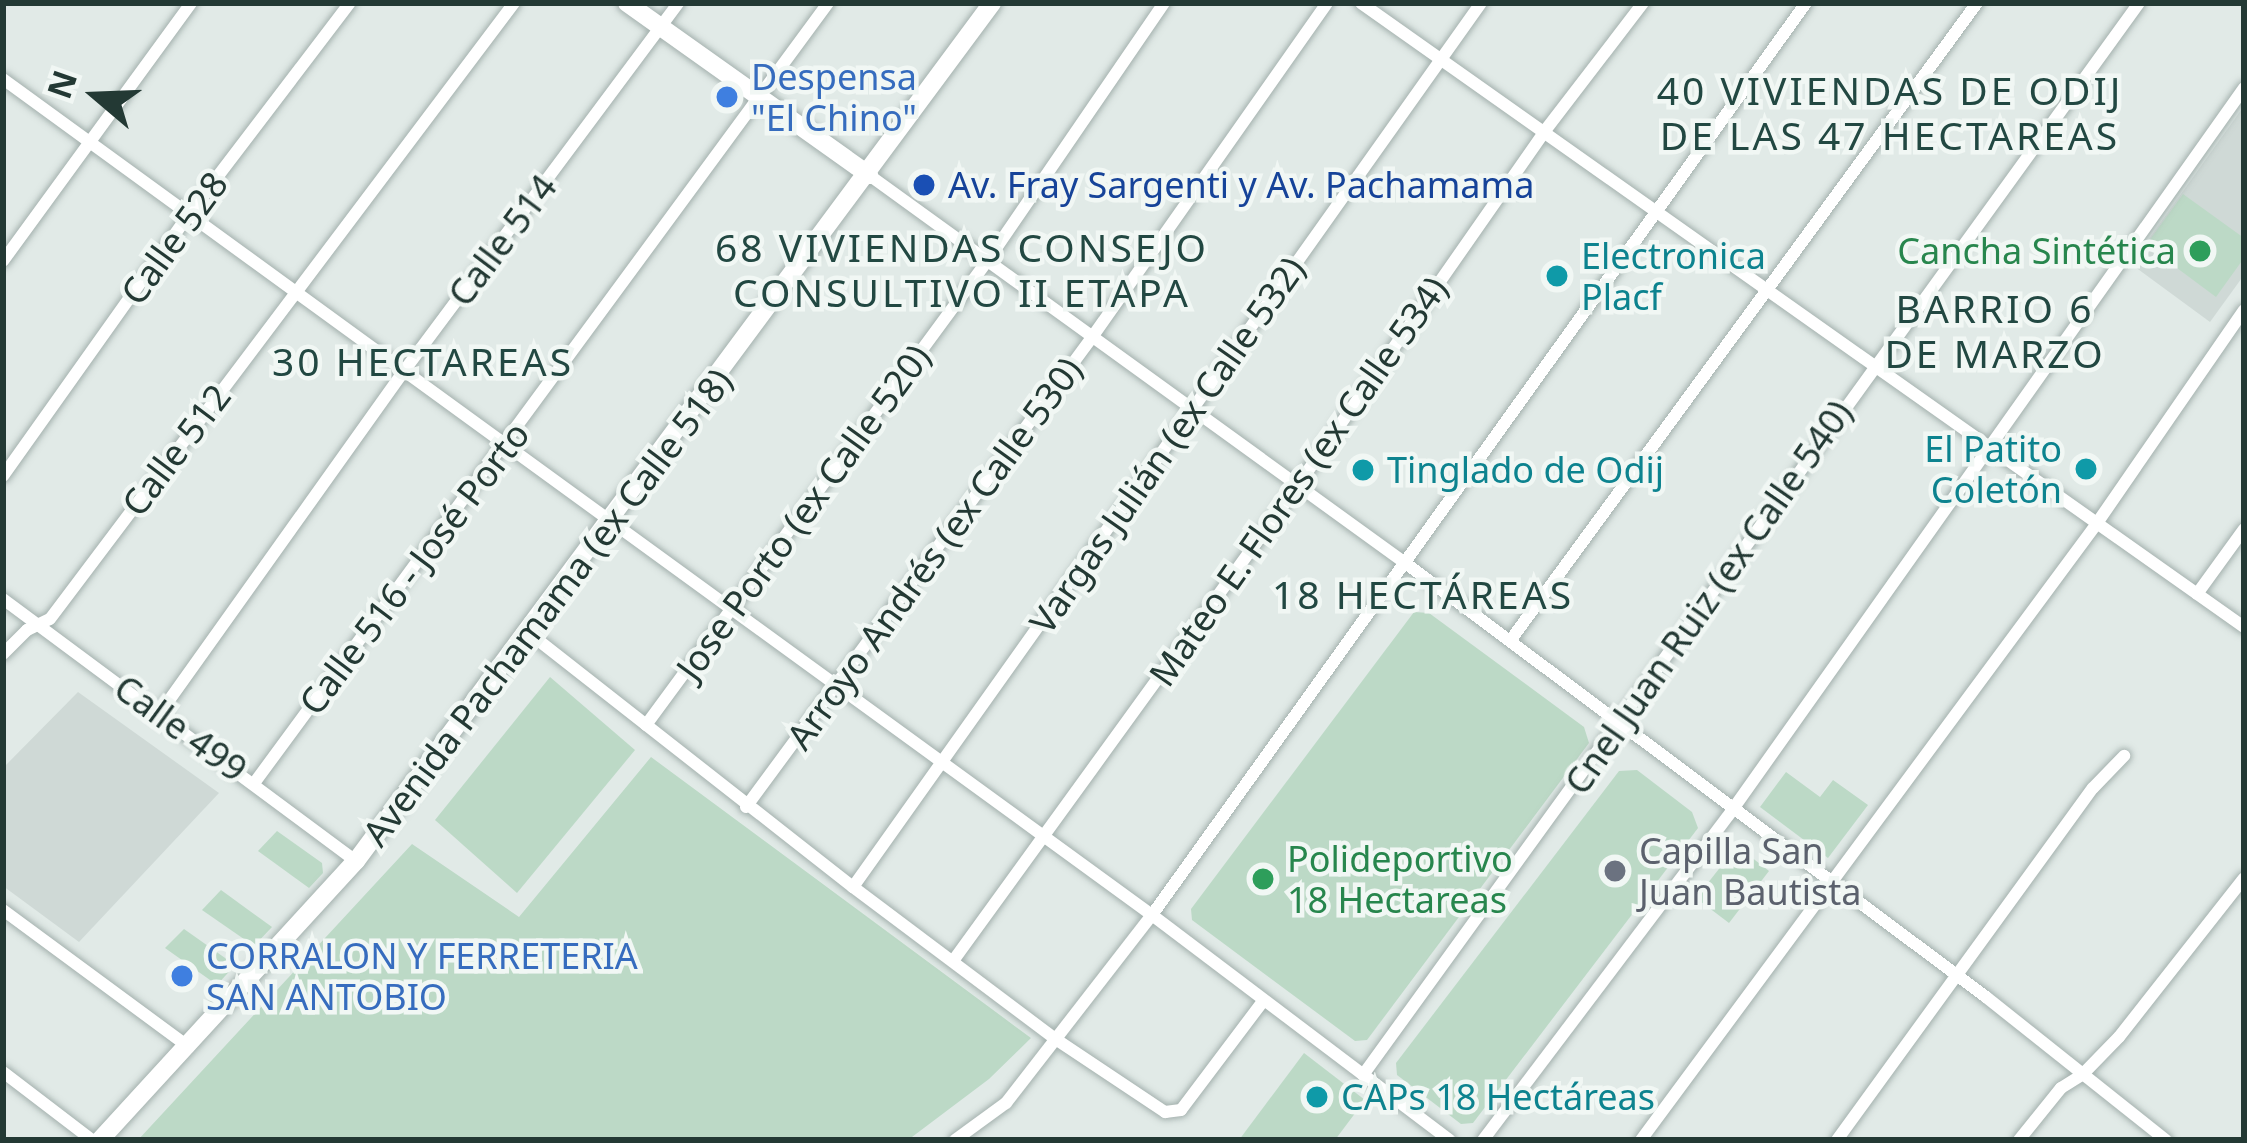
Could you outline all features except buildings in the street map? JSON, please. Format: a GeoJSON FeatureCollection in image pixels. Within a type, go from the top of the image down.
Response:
{"type":"FeatureCollection","features":[{"type":"Feature","properties":{"kind":"street"},"geometry":{"type":"LineString","coordinates":[[3,261],[191,3]]}},
{"type":"Feature","properties":{"kind":"street","name":"Calle 528"},"geometry":{"type":"LineString","coordinates":[[3,476],[189,214],[350,3]]}},
{"type":"Feature","properties":{"kind":"street","name":"Calle 512"},"geometry":{"type":"LineString","coordinates":[[3,654],[26,630],[42,627],[514,3]]}},
{"type":"Feature","properties":{"kind":"street"},"geometry":{"type":"LineString","coordinates":[[627,3],[1408,565],[1954,974],[2166,1140]]}},
{"type":"Feature","properties":{"kind":"street","name":"Calle 514"},"geometry":{"type":"LineString","coordinates":[[160,713],[404,371],[678,3]]}},
{"type":"Feature","properties":{"kind":"street","name":"Calle 516 - José Porto"},"geometry":{"type":"LineString","coordinates":[[255,782],[828,3]]}},
{"type":"Feature","properties":{"kind":"street","name":"Avenida Pachamama (ex Calle 518)"},"geometry":{"type":"LineString","coordinates":[[96,1140],[188,1047],[356,861],[530,633],[992,3]]}},
{"type":"Feature","properties":{"kind":"street","name":"Jose Porto (ex Calle 520)"},"geometry":{"type":"LineString","coordinates":[[646,725],[988,260],[1164,3]]}},
{"type":"Feature","properties":{"kind":"street","name":"Arroyo Andrés (ex Calle 530)"},"geometry":{"type":"LineString","coordinates":[[746,807],[1093,336],[1328,3]]}},
{"type":"Feature","properties":{"kind":"street"},"geometry":{"type":"LineString","coordinates":[[1360,3],[1989,452],[2244,627]]}},
{"type":"Feature","properties":{"kind":"street","name":"Vargas Julián (ex Calle 532)"},"geometry":{"type":"LineString","coordinates":[[853,887],[1481,3]]}},
{"type":"Feature","properties":{"kind":"street","name":"Mateo E. Flores (ex Calle 534)"},"geometry":{"type":"LineString","coordinates":[[953,961],[1298,485],[1544,132],[1643,3]]}},
{"type":"Feature","properties":{"kind":"street"},"geometry":{"type":"LineString","coordinates":[[956,1140],[1006,1103],[1152,915],[1408,565],[1806,3]]}},
{"type":"Feature","properties":{"kind":"street"},"geometry":{"type":"LineString","coordinates":[[1510,641],[1977,3]]}},
{"type":"Feature","properties":{"kind":"street","name":"Cnel Juan Ruiz (ex Calle 540)"},"geometry":{"type":"LineString","coordinates":[[1363,1075],[2139,3]]}},
{"type":"Feature","properties":{"kind":"street"},"geometry":{"type":"LineString","coordinates":[[5,84],[613,520],[1450,1140]]}},
{"type":"Feature","properties":{"kind":"street"},"geometry":{"type":"LineString","coordinates":[[1483,1140],[1732,809],[2244,88]]}},
{"type":"Feature","properties":{"kind":"street"},"geometry":{"type":"LineString","coordinates":[[1641,1140],[2095,526],[2244,310]]}},
{"type":"Feature","properties":{"kind":"street"},"geometry":{"type":"LineString","coordinates":[[2197,594],[2244,529]]}},
{"type":"Feature","properties":{"kind":"street","name":"Calle 499"},"geometry":{"type":"LineString","coordinates":[[3,598],[356,861]]}},
{"type":"Feature","properties":{"kind":"street"},"geometry":{"type":"LineString","coordinates":[[530,633],[746,807],[1058,1040],[1165,1112],[1181,1110],[1263,1000]]}},
{"type":"Feature","properties":{"kind":"street"},"geometry":{"type":"LineString","coordinates":[[1837,1140],[2093,788],[2124,756]]}},
{"type":"Feature","properties":{"kind":"street"},"geometry":{"type":"LineString","coordinates":[[2019,1140],[2061,1088],[2082,1075],[2244,878]]}},
{"type":"Feature","properties":{"kind":"street"},"geometry":{"type":"LineString","coordinates":[[3,910],[188,1047]]}},
{"type":"Feature","properties":{"kind":"street"},"geometry":{"type":"LineString","coordinates":[[3,1072],[96,1140]]}},
{"type":"Feature","properties":{"kind":"shaded area"},"geometry":{"type":"Polygon","coordinates":[[[2244,106],[2244,275],[2210,322],[2131,264],[2244,106]]]}},
{"type":"Feature","properties":{"kind":"shaded area"},"geometry":{"type":"Polygon","coordinates":[[[78,692],[219,793],[79,942],[3,886],[3,768],[78,692]]]}},
{"type":"Feature","properties":{"kind":"green space","name":"Cancha Sintética"},"geometry":{"type":"Polygon","coordinates":[[[2183,194],[2244,238],[2244,258],[2216,297],[2146,245],[2183,194]]]}},
{"type":"Feature","properties":{"kind":"green space"},"geometry":{"type":"Polygon","coordinates":[[[1414,612],[1429,613],[1584,727],[1589,743],[1367,1040],[1355,1041],[1192,920],[1191,909],[1414,612]]]}},
{"type":"Feature","properties":{"kind":"green space"},"geometry":{"type":"Polygon","coordinates":[[[550,677],[635,750],[517,893],[435,820],[550,677]]]}},
{"type":"Feature","properties":{"kind":"green space"},"geometry":{"type":"Polygon","coordinates":[[[651,757],[1031,1038],[989,1079],[908,1140],[138,1140],[412,844],[519,917],[651,757]]]}},
{"type":"Feature","properties":{"kind":"green space"},"geometry":{"type":"Polygon","coordinates":[[[1637,770],[1692,812],[1698,828],[1473,1123],[1461,1124],[1397,1075],[1396,1063],[1619,771],[1637,770]]]}},
{"type":"Feature","properties":{"kind":"green space"},"geometry":{"type":"Polygon","coordinates":[[[1786,772],[1820,797],[1833,780],[1868,805],[1828,858],[1760,807],[1786,772]]]}},
{"type":"Feature","properties":{"kind":"green space"},"geometry":{"type":"Polygon","coordinates":[[[277,831],[322,863],[323,873],[309,888],[258,851],[277,831]]]}},
{"type":"Feature","properties":{"kind":"green space"},"geometry":{"type":"Polygon","coordinates":[[[1737,846],[1769,871],[1729,923],[1696,898],[1737,846]]]}},
{"type":"Feature","properties":{"kind":"green space"},"geometry":{"type":"Polygon","coordinates":[[[221,890],[272,927],[254,946],[202,910],[221,890]]]}},
{"type":"Feature","properties":{"kind":"green space"},"geometry":{"type":"Polygon","coordinates":[[[184,929],[235,965],[217,985],[165,948],[184,929]]]}},
{"type":"Feature","properties":{"kind":"green space"},"geometry":{"type":"Polygon","coordinates":[[[1304,1053],[1365,1100],[1335,1140],[1239,1140],[1304,1053]]]}},
{"type":"Feature","properties":{"kind":"place","name":"Despensa \"El Chino\""},"geometry":{"type":"Point","coordinates":[727,97]}},
{"type":"Feature","properties":{"kind":"place","name":"Av. Fray Sargenti y Av. Pachamama"},"geometry":{"type":"Point","coordinates":[924,185]}},
{"type":"Feature","properties":{"kind":"place","name":"Cancha Sintética"},"geometry":{"type":"Point","coordinates":[2200,251]}},
{"type":"Feature","properties":{"kind":"place","name":"Electronica Placf"},"geometry":{"type":"Point","coordinates":[1557,276]}},
{"type":"Feature","properties":{"kind":"place","name":"El Patito Coletón"},"geometry":{"type":"Point","coordinates":[2086,469]}},
{"type":"Feature","properties":{"kind":"place","name":"Tinglado de Odij"},"geometry":{"type":"Point","coordinates":[1363,470]}},
{"type":"Feature","properties":{"kind":"place","name":"Capilla San Juan Bautista"},"geometry":{"type":"Point","coordinates":[1615,871]}},
{"type":"Feature","properties":{"kind":"place","name":"Polideportivo 18 Hectareas"},"geometry":{"type":"Point","coordinates":[1263,879]}},
{"type":"Feature","properties":{"kind":"place","name":"CORRALON Y FERRETERIA SAN ANTOBIO"},"geometry":{"type":"Point","coordinates":[182,976]}},
{"type":"Feature","properties":{"kind":"place","name":"CAPs 18 Hectáreas"},"geometry":{"type":"Point","coordinates":[1317,1097]}},
{"type":"Feature","properties":{"kind":"district","name":"40 VIVIENDAS DE ODIJ DE LAS 47 HECTAREAS"},"geometry":{"type":"Point","coordinates":[1890,114]}},
{"type":"Feature","properties":{"kind":"district","name":"68 VIVIENDAS CONSEJO CONSULTIVO II ETAPA"},"geometry":{"type":"Point","coordinates":[962,270]}},
{"type":"Feature","properties":{"kind":"district","name":"BARRIO 6 DE MARZO"},"geometry":{"type":"Point","coordinates":[1995,332]}},
{"type":"Feature","properties":{"kind":"district","name":"30 HECTAREAS"},"geometry":{"type":"Point","coordinates":[423,361]}},
{"type":"Feature","properties":{"kind":"district","name":"18 HECTÁREAS"},"geometry":{"type":"Point","coordinates":[1423,594]}}]}
